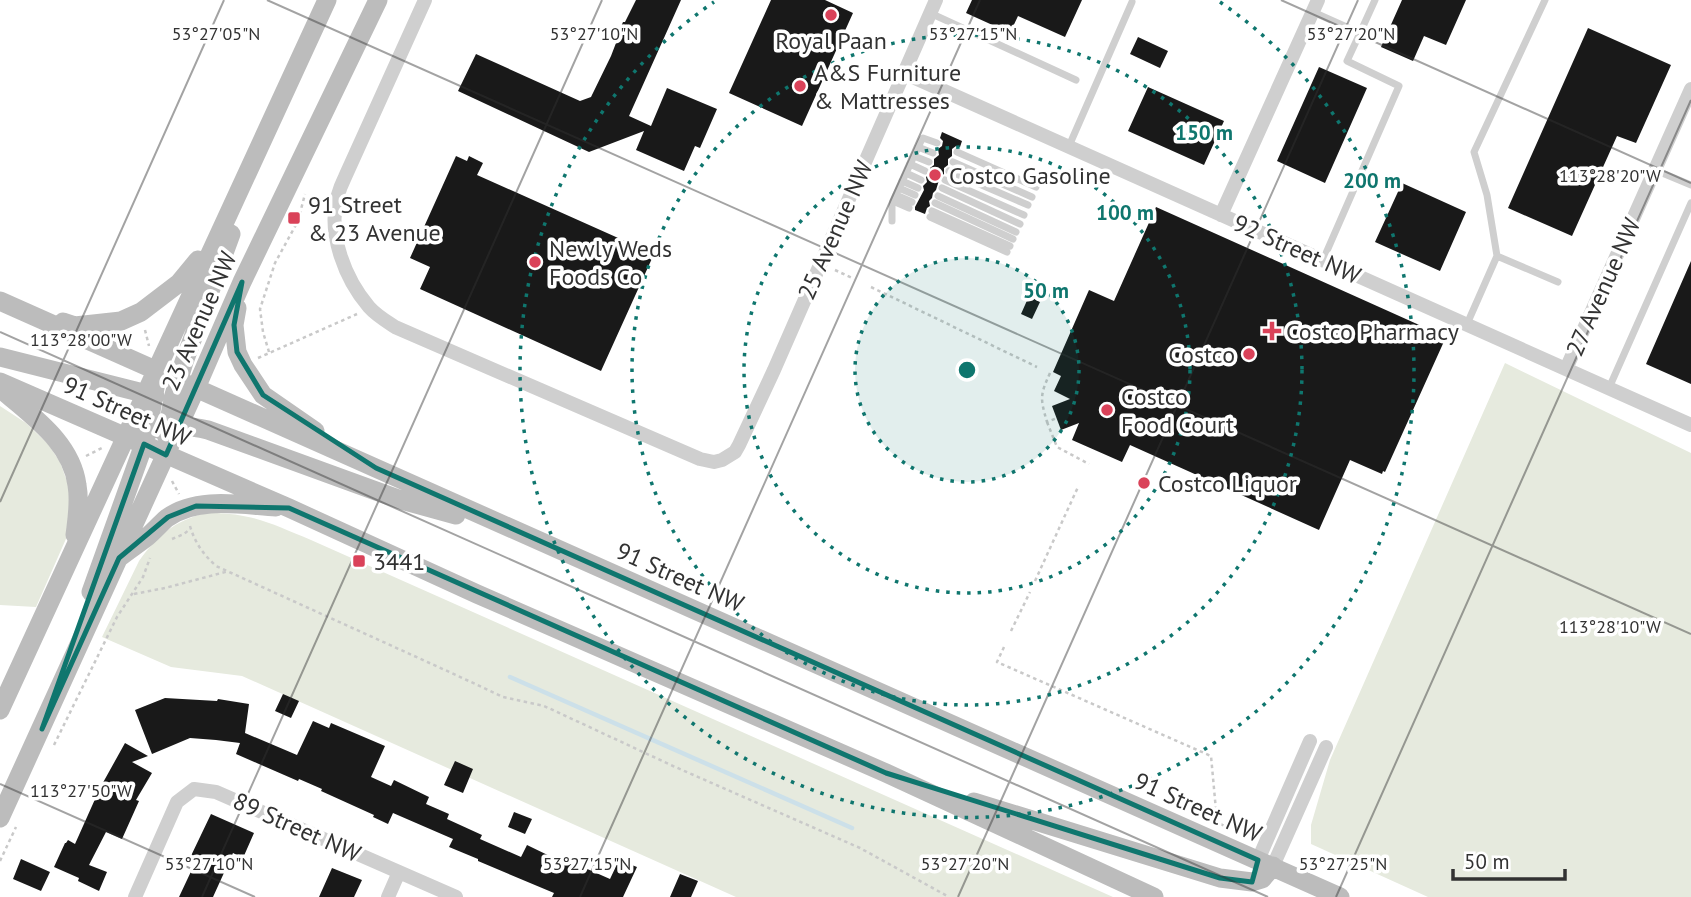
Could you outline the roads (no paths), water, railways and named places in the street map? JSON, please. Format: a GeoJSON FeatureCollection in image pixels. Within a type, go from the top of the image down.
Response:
{"type":"FeatureCollection","features":[{"type":"Feature","properties":{"kind":"main road","name":"23 Avenue NW"},"geometry":{"type":"LineString","coordinates":[[170,391],[156,370],[327,0]]}},
{"type":"Feature","properties":{"kind":"main road","name":"23 Avenue NW"},"geometry":{"type":"LineString","coordinates":[[0,710],[74,550],[152,433],[170,391],[242,282],[378,0]]}},
{"type":"Feature","properties":{"kind":"main road"},"geometry":{"type":"LineString","coordinates":[[8,822],[152,433],[184,362],[279,102]]}},
{"type":"Feature","properties":{"kind":"main road"},"geometry":{"type":"LineString","coordinates":[[21,311],[75,326],[121,321],[141,312],[179,284],[218,234]]}},
{"type":"Feature","properties":{"kind":"main road"},"geometry":{"type":"LineString","coordinates":[[242,282],[234,325],[237,352],[263,395],[376,468]]}},
{"type":"Feature","properties":{"kind":"main road","name":"91 Street NW"},"geometry":{"type":"LineString","coordinates":[[0,302],[156,370],[170,391],[376,468],[1340,897]]}},
{"type":"Feature","properties":{"kind":"main road"},"geometry":{"type":"LineString","coordinates":[[0,357],[170,391]]}},
{"type":"Feature","properties":{"kind":"main road","name":"91 Street NW"},"geometry":{"type":"LineString","coordinates":[[0,382],[152,433],[197,427],[208,430],[398,499],[524,534]]}},
{"type":"Feature","properties":{"kind":"main road"},"geometry":{"type":"LineString","coordinates":[[0,388],[48,429],[72,464],[78,488],[74,550]]}},
{"type":"Feature","properties":{"kind":"main road"},"geometry":{"type":"LineString","coordinates":[[42,729],[166,455],[152,433]]}},
{"type":"Feature","properties":{"kind":"main road","name":"91 Street NW"},"geometry":{"type":"LineString","coordinates":[[166,455],[886,773],[1154,897]]}},
{"type":"Feature","properties":{"kind":"main road"},"geometry":{"type":"LineString","coordinates":[[119,558],[168,517],[196,506],[224,504],[289,508]]}},
{"type":"Feature","properties":{"kind":"main road"},"geometry":{"type":"LineString","coordinates":[[886,773],[1255,890]]}},
{"type":"Feature","properties":{"kind":"main road"},"geometry":{"type":"LineString","coordinates":[[1255,890],[1252,875],[1265,863]]}},
{"type":"Feature","properties":{"kind":"street","name":"25 Avenue NW"},"geometry":{"type":"LineString","coordinates":[[425,0],[337,198],[337,238],[350,281],[370,308],[395,327],[700,459],[714,462],[729,456],[739,445],[933,7]]}},
{"type":"Feature","properties":{"kind":"street"},"geometry":{"type":"LineString","coordinates":[[1221,215],[1315,6]]}},
{"type":"Feature","properties":{"kind":"street","name":"92 Street NW"},"geometry":{"type":"LineString","coordinates":[[904,73],[1691,425]]}},
{"type":"Feature","properties":{"kind":"street","name":"27 Avenue NW"},"geometry":{"type":"LineString","coordinates":[[1566,369],[1691,89]]}},
{"type":"Feature","properties":{"kind":"street"},"geometry":{"type":"LineString","coordinates":[[1265,863],[1310,741]]}},
{"type":"Feature","properties":{"kind":"street"},"geometry":{"type":"LineString","coordinates":[[1265,863],[1326,747]]}},
{"type":"Feature","properties":{"kind":"street","name":"89 Street NW"},"geometry":{"type":"LineString","coordinates":[[135,897],[177,802],[194,789],[216,792],[456,897]]}},
{"type":"Feature","properties":{"kind":"street"},"geometry":{"type":"LineString","coordinates":[[388,897],[399,872]]}},
{"type":"Feature","properties":{"kind":"lane"},"geometry":{"type":"LineString","coordinates":[[1322,261],[1399,86],[1347,61],[1374,0]]}},
{"type":"Feature","properties":{"kind":"lane"},"geometry":{"type":"LineString","coordinates":[[1467,324],[1497,256],[1487,195],[1474,152],[1545,0]]}},
{"type":"Feature","properties":{"kind":"lane"},"geometry":{"type":"LineString","coordinates":[[1068,147],[1132,2]]}},
{"type":"Feature","properties":{"kind":"lane"},"geometry":{"type":"LineString","coordinates":[[1315,6],[1360,33]]}},
{"type":"Feature","properties":{"kind":"lane"},"geometry":{"type":"LineString","coordinates":[[933,7],[1076,80]]}},
{"type":"Feature","properties":{"kind":"lane"},"geometry":{"type":"LineString","coordinates":[[892,221],[892,206],[918,146],[923,138],[937,143]]}},
{"type":"Feature","properties":{"kind":"lane"},"geometry":{"type":"LineString","coordinates":[[918,146],[933,153]]}},
{"type":"Feature","properties":{"kind":"lane"},"geometry":{"type":"LineString","coordinates":[[957,152],[1036,187]]}},
{"type":"Feature","properties":{"kind":"lane"},"geometry":{"type":"LineString","coordinates":[[914,156],[929,162]]}},
{"type":"Feature","properties":{"kind":"lane"},"geometry":{"type":"LineString","coordinates":[[953,162],[1032,197]]}},
{"type":"Feature","properties":{"kind":"lane"},"geometry":{"type":"LineString","coordinates":[[910,164],[925,171]]}},
{"type":"Feature","properties":{"kind":"lane"},"geometry":{"type":"LineString","coordinates":[[1656,170],[1691,185]]}},
{"type":"Feature","properties":{"kind":"lane"},"geometry":{"type":"LineString","coordinates":[[949,171],[1028,205]]}},
{"type":"Feature","properties":{"kind":"lane"},"geometry":{"type":"LineString","coordinates":[[945,180],[1024,215]]}},
{"type":"Feature","properties":{"kind":"lane"},"geometry":{"type":"LineString","coordinates":[[899,188],[915,194]]}},
{"type":"Feature","properties":{"kind":"lane"},"geometry":{"type":"LineString","coordinates":[[899,188],[915,194]]}},
{"type":"Feature","properties":{"kind":"lane"},"geometry":{"type":"LineString","coordinates":[[899,188],[915,194]]}},
{"type":"Feature","properties":{"kind":"lane"},"geometry":{"type":"LineString","coordinates":[[936,203],[1020,224]]}},
{"type":"Feature","properties":{"kind":"lane"},"geometry":{"type":"LineString","coordinates":[[936,203],[1011,242],[936,203]]}},
{"type":"Feature","properties":{"kind":"lane"},"geometry":{"type":"LineString","coordinates":[[1609,388],[1691,204]]}},
{"type":"Feature","properties":{"kind":"lane"},"geometry":{"type":"LineString","coordinates":[[1497,256],[1558,282]]}},
{"type":"Feature","properties":{"kind":"waterway"},"geometry":{"type":"LineString","coordinates":[[510,677],[852,828]]}},
{"type":"Feature","properties":{"kind":"place","name":"Royal Paan"},"geometry":{"type":"Point","coordinates":[831,15]}},
{"type":"Feature","properties":{"kind":"place","name":"A&S Furniture & Mattresses"},"geometry":{"type":"Point","coordinates":[800,86]}},
{"type":"Feature","properties":{"kind":"place","name":"Costco Gasoline"},"geometry":{"type":"Point","coordinates":[935,175]}},
{"type":"Feature","properties":{"kind":"place","name":"91 Street & 23 Avenue"},"geometry":{"type":"Point","coordinates":[294,218]}},
{"type":"Feature","properties":{"kind":"place","name":"Newly Weds Foods Co"},"geometry":{"type":"Point","coordinates":[535,262]}},
{"type":"Feature","properties":{"kind":"place","name":"Costco Pharmacy"},"geometry":{"type":"Point","coordinates":[1272,331]}},
{"type":"Feature","properties":{"kind":"place","name":"Costco"},"geometry":{"type":"Point","coordinates":[1249,354]}},
{"type":"Feature","properties":{"kind":"place","name":"Costco Food Court"},"geometry":{"type":"Point","coordinates":[1107,410]}},
{"type":"Feature","properties":{"kind":"place","name":"Costco Liquor"},"geometry":{"type":"Point","coordinates":[1144,483]}},
{"type":"Feature","properties":{"kind":"place","name":"3441"},"geometry":{"type":"Point","coordinates":[359,561]}}]}
